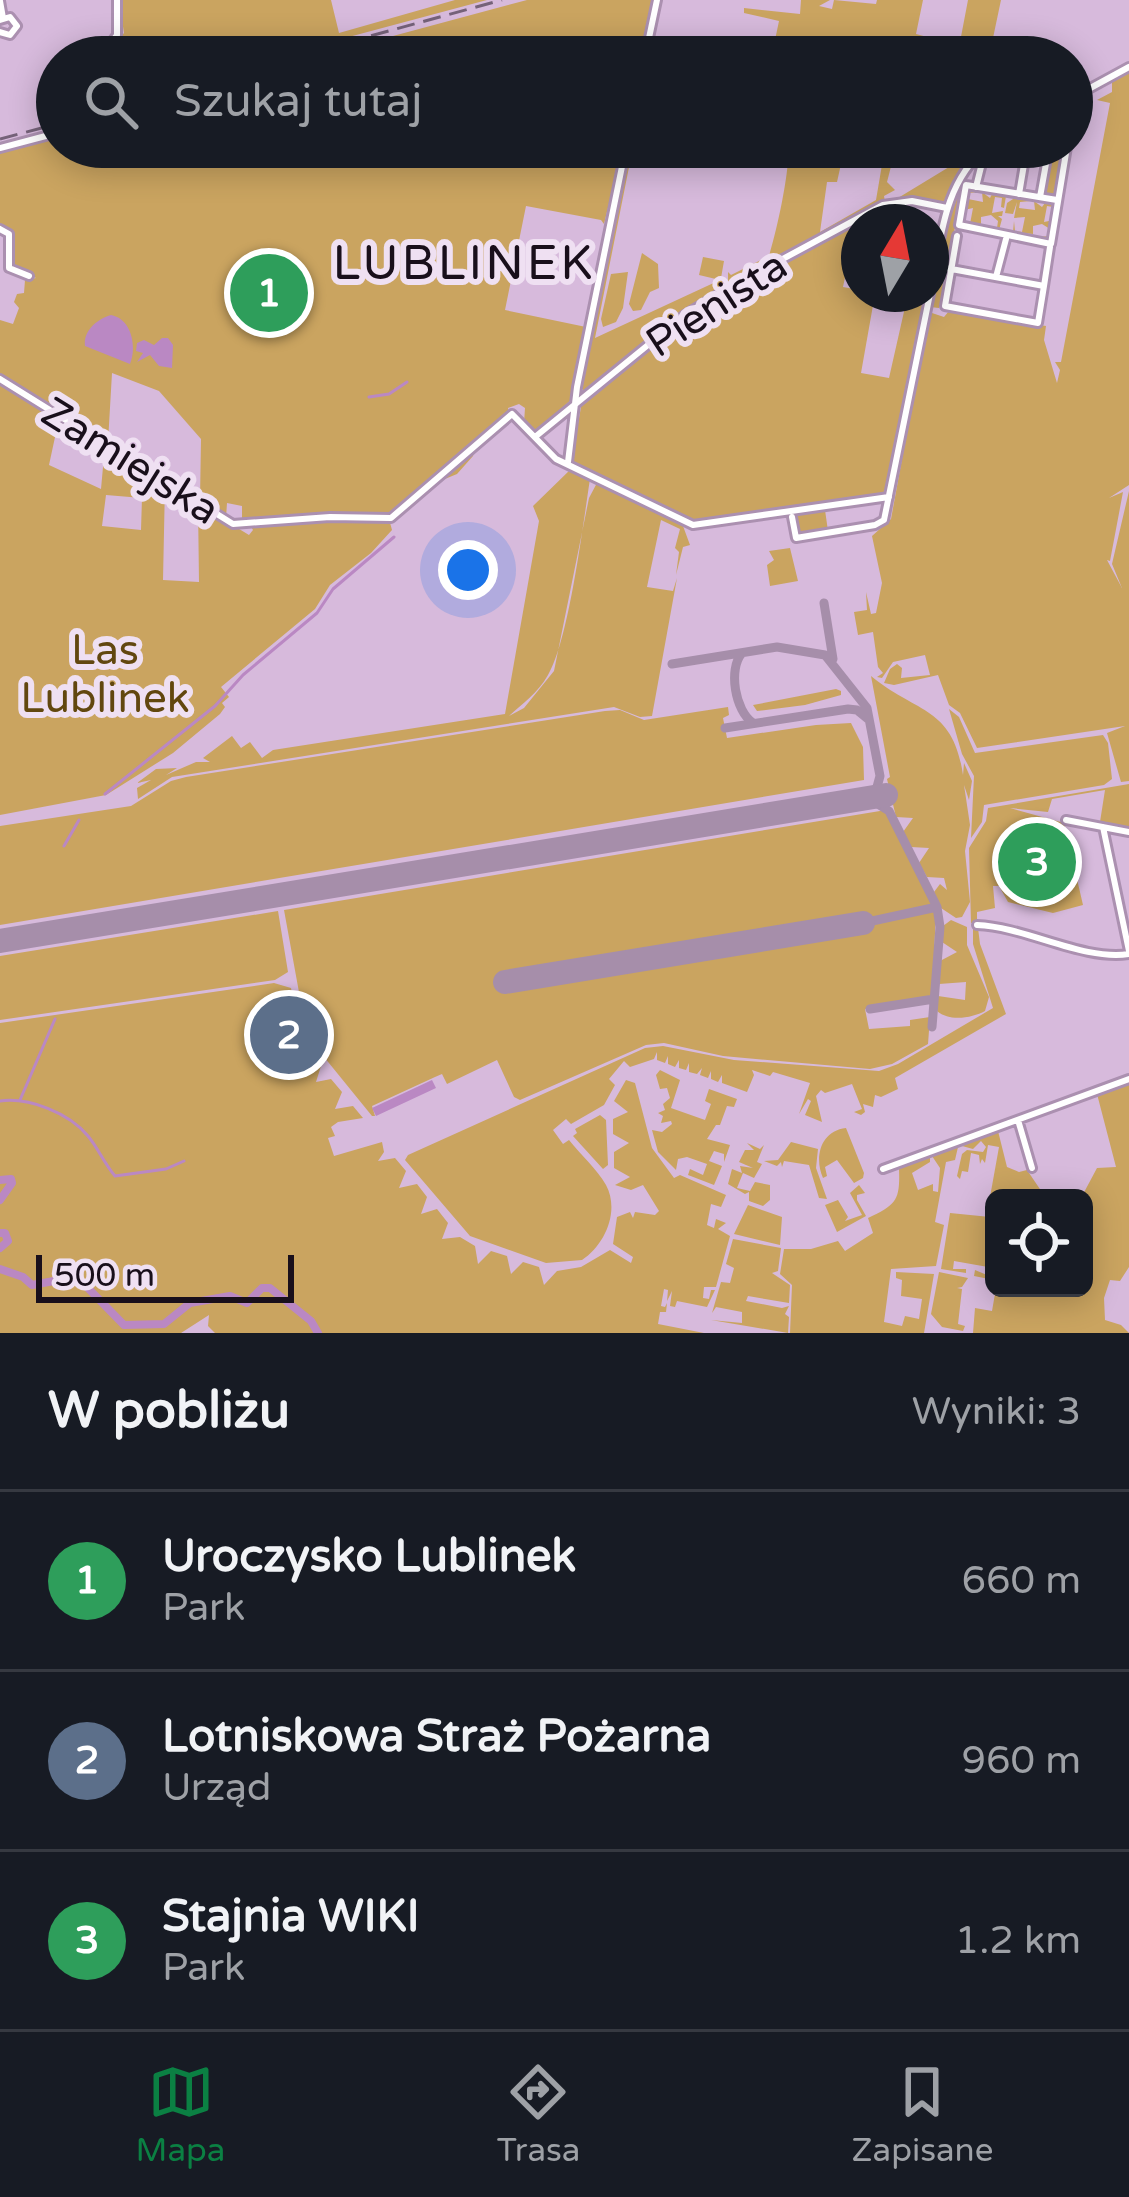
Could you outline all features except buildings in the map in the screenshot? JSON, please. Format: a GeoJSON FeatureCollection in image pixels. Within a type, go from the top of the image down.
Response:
{"type":"FeatureCollection","features":[{"type":"Feature","properties":{"kind":"street"},"geometry":{"type":"LineString","coordinates":[[116,36],[117,0]]}},
{"type":"Feature","properties":{"kind":"street"},"geometry":{"type":"LineString","coordinates":[[650,36],[658,0]]}},
{"type":"Feature","properties":{"kind":"street"},"geometry":{"type":"LineString","coordinates":[[0,1],[2,19],[13,18],[16,29],[10,35],[0,32]]}},
{"type":"Feature","properties":{"kind":"street"},"geometry":{"type":"LineString","coordinates":[[1093,87],[1129,67]]}},
{"type":"Feature","properties":{"kind":"street"},"geometry":{"type":"LineString","coordinates":[[0,148],[36,139]]}},
{"type":"Feature","properties":{"kind":"street"},"geometry":{"type":"LineString","coordinates":[[568,463],[577,387],[622,168]]}},
{"type":"Feature","properties":{"kind":"street"},"geometry":{"type":"LineString","coordinates":[[949,205],[972,168]]}},
{"type":"Feature","properties":{"kind":"street"},"geometry":{"type":"LineString","coordinates":[[976,187],[980,168]]}},
{"type":"Feature","properties":{"kind":"street"},"geometry":{"type":"LineString","coordinates":[[1019,194],[1021,168]]}},
{"type":"Feature","properties":{"kind":"street"},"geometry":{"type":"LineString","coordinates":[[1041,200],[1045,168]]}},
{"type":"Feature","properties":{"kind":"street"},"geometry":{"type":"LineString","coordinates":[[961,184],[959,225],[1052,242],[1063,168]]}},
{"type":"Feature","properties":{"kind":"street"},"geometry":{"type":"LineString","coordinates":[[961,184],[1057,200]]}},
{"type":"Feature","properties":{"kind":"street","name":"Pienista"},"geometry":{"type":"LineString","coordinates":[[536,437],[695,307],[841,226]]}},
{"type":"Feature","properties":{"kind":"street"},"geometry":{"type":"LineString","coordinates":[[0,229],[9,234],[4,269],[29,276]]}},
{"type":"Feature","properties":{"kind":"street"},"geometry":{"type":"LineString","coordinates":[[957,236],[945,306],[1037,322],[1050,247]]}},
{"type":"Feature","properties":{"kind":"street"},"geometry":{"type":"LineString","coordinates":[[996,277],[1006,239]]}},
{"type":"Feature","properties":{"kind":"street"},"geometry":{"type":"LineString","coordinates":[[951,269],[1044,286]]}},
{"type":"Feature","properties":{"kind":"street"},"geometry":{"type":"LineString","coordinates":[[792,517],[794,538],[878,524],[885,518],[926,312]]}},
{"type":"Feature","properties":{"kind":"street","name":"Zamiejska"},"geometry":{"type":"LineString","coordinates":[[0,379],[237,525],[330,517],[391,518],[511,414],[536,437]]}},
{"type":"Feature","properties":{"kind":"street"},"geometry":{"type":"LineString","coordinates":[[562,414],[575,422]]}},
{"type":"Feature","properties":{"kind":"street"},"geometry":{"type":"LineString","coordinates":[[536,437],[554,457],[691,524],[889,497]]}},
{"type":"Feature","properties":{"kind":"street"},"geometry":{"type":"LineString","coordinates":[[792,517],[800,510]]}},
{"type":"Feature","properties":{"kind":"street"},"geometry":{"type":"LineString","coordinates":[[782,512],[792,517]]}},
{"type":"Feature","properties":{"kind":"street"},"geometry":{"type":"LineString","coordinates":[[1066,820],[1129,832]]}},
{"type":"Feature","properties":{"kind":"street"},"geometry":{"type":"LineString","coordinates":[[977,925],[1104,956],[1129,952],[1102,827]]}},
{"type":"Feature","properties":{"kind":"street"},"geometry":{"type":"LineString","coordinates":[[883,1169],[1129,1078]]}},
{"type":"Feature","properties":{"kind":"street"},"geometry":{"type":"LineString","coordinates":[[1018,1120],[1032,1168]]}},
{"type":"Feature","properties":{"kind":"green space"},"geometry":{"type":"Polygon","coordinates":[[[119,0],[331,0],[339,33],[455,0],[487,0],[352,36],[121,36],[119,0]]]}},
{"type":"Feature","properties":{"kind":"green space"},"geometry":{"type":"Polygon","coordinates":[[[527,0],[654,0],[646,36],[393,36],[527,0]]]}},
{"type":"Feature","properties":{"kind":"green space"},"geometry":{"type":"Polygon","coordinates":[[[801,0],[830,0],[819,6],[832,9],[834,0],[876,4],[877,0],[923,0],[916,34],[924,36],[776,36],[779,21],[744,13],[744,8],[800,14],[801,0]]]}},
{"type":"Feature","properties":{"kind":"green space"},"geometry":{"type":"Polygon","coordinates":[[[968,0],[1001,0],[993,36],[961,36],[968,0]]]}},
{"type":"Feature","properties":{"kind":"green space"},"geometry":{"type":"Polygon","coordinates":[[[1129,71],[1129,485],[1109,498],[1123,492],[1107,560],[1122,588],[1112,564],[1129,491],[1129,781],[1121,782],[1107,733],[1125,726],[977,748],[960,713],[949,705],[938,675],[884,683],[897,664],[902,668],[901,678],[930,675],[925,655],[893,662],[882,678],[877,677],[883,673],[873,632],[858,635],[854,612],[867,610],[866,592],[871,614],[876,613],[882,583],[872,536],[891,519],[929,312],[1046,326],[1044,340],[1057,383],[1060,370],[1055,362],[1061,362],[1110,103],[1097,100],[1112,92],[1112,81],[1129,71]]]}},
{"type":"Feature","properties":{"kind":"green space","name":"Las Lublinek"},"geometry":{"type":"Polygon","coordinates":[[[36,141],[36,168],[618,168],[604,224],[526,206],[505,310],[586,327],[572,399],[536,432],[524,423],[525,408],[519,404],[508,408],[509,413],[476,442],[473,456],[457,474],[423,488],[389,519],[392,530],[330,585],[315,609],[221,687],[229,697],[220,714],[173,753],[106,795],[0,815],[0,320],[13,324],[19,308],[14,302],[17,294],[24,293],[25,280],[36,278],[11,266],[10,233],[0,227],[0,150],[36,141]],[[112,373],[108,442],[60,414],[49,465],[101,489],[105,445],[165,484],[163,580],[199,582],[198,504],[249,535],[253,530],[249,523],[242,525],[242,506],[227,503],[226,518],[200,499],[201,439],[159,391],[112,373]],[[106,495],[102,526],[141,530],[142,498],[106,495]]]}},
{"type":"Feature","properties":{"kind":"green space"},"geometry":{"type":"Polygon","coordinates":[[[624,168],[629,168],[595,338],[720,280],[699,275],[703,257],[724,261],[724,287],[585,391],[579,387],[624,168]]]}},
{"type":"Feature","properties":{"kind":"green space"},"geometry":{"type":"Polygon","coordinates":[[[787,168],[840,168],[837,182],[827,182],[820,232],[841,222],[728,285],[728,272],[731,275],[769,256],[787,168]]]}},
{"type":"Feature","properties":{"kind":"green space"},"geometry":{"type":"Polygon","coordinates":[[[881,168],[891,168],[887,182],[895,190],[884,196],[885,202],[869,204],[876,200],[881,168]]]}},
{"type":"Feature","properties":{"kind":"green space"},"geometry":{"type":"Polygon","coordinates":[[[947,168],[966,168],[944,204],[889,198],[898,198],[947,168]]]}},
{"type":"Feature","properties":{"kind":"green space"},"geometry":{"type":"Polygon","coordinates":[[[1048,168],[1062,168],[1056,198],[1044,197],[1048,168]]]}},
{"type":"Feature","properties":{"kind":"green space"},"geometry":{"type":"Polygon","coordinates":[[[963,187],[949,258],[949,211],[963,187]]]}},
{"type":"Feature","properties":{"kind":"green space"},"geometry":{"type":"Polygon","coordinates":[[[967,190],[979,192],[968,193],[968,199],[983,202],[982,192],[990,198],[993,192],[1013,196],[1006,196],[1004,208],[1002,198],[995,197],[992,213],[1003,211],[998,216],[1002,219],[999,230],[987,228],[997,228],[998,221],[991,215],[981,217],[981,226],[961,224],[963,212],[964,223],[970,224],[973,208],[964,210],[967,190]]]}},
{"type":"Feature","properties":{"kind":"green space"},"geometry":{"type":"Polygon","coordinates":[[[1016,197],[1031,201],[1020,202],[1019,208],[1035,210],[1034,201],[1042,207],[1045,203],[1057,205],[1055,217],[1053,207],[1047,206],[1044,222],[1054,220],[1051,239],[1039,237],[1049,236],[1050,229],[1042,224],[1033,226],[1033,234],[1013,232],[1014,221],[1015,231],[1022,232],[1025,217],[1014,218],[1017,202],[1013,214],[1005,213],[1007,203],[1016,197]]]}},
{"type":"Feature","properties":{"kind":"green space"},"geometry":{"type":"Polygon","coordinates":[[[841,229],[841,312],[872,312],[861,373],[889,378],[904,312],[924,312],[885,494],[697,522],[571,461],[582,402],[698,308],[841,229]]]}},
{"type":"Feature","properties":{"kind":"green space"},"geometry":{"type":"Polygon","coordinates":[[[642,253],[658,264],[659,288],[650,292],[641,310],[633,311],[629,304],[642,253]]]}},
{"type":"Feature","properties":{"kind":"green space"},"geometry":{"type":"Polygon","coordinates":[[[628,272],[623,308],[616,322],[603,327],[611,274],[628,272]]]}},
{"type":"Feature","properties":{"kind":"green space"},"geometry":{"type":"Polygon","coordinates":[[[572,468],[590,479],[582,531],[598,481],[683,526],[690,545],[683,547],[676,575],[680,529],[661,520],[647,587],[673,591],[677,578],[652,716],[640,717],[614,707],[172,777],[138,799],[137,788],[151,780],[137,783],[156,769],[177,768],[166,775],[196,762],[210,762],[203,758],[232,736],[241,748],[250,742],[262,758],[273,750],[505,714],[539,521],[533,506],[572,468]],[[558,649],[544,681],[509,716],[524,708],[554,671],[558,649]]]}},
{"type":"Feature","properties":{"kind":"green space"},"geometry":{"type":"Polygon","coordinates":[[[825,510],[828,531],[796,535],[796,515],[825,510]]]}},
{"type":"Feature","properties":{"kind":"green space"},"geometry":{"type":"Polygon","coordinates":[[[790,548],[798,581],[770,586],[767,565],[774,560],[769,551],[790,548]]]}},
{"type":"Feature","properties":{"kind":"green space"},"geometry":{"type":"Polygon","coordinates":[[[871,676],[942,723],[958,752],[963,775],[964,763],[972,781],[969,800],[964,785],[970,825],[965,851],[970,902],[962,917],[941,908],[934,892],[940,884],[947,890],[944,878],[927,877],[919,863],[929,848],[911,847],[903,832],[913,818],[896,817],[871,676]]]}},
{"type":"Feature","properties":{"kind":"green space"},"geometry":{"type":"Polygon","coordinates":[[[836,689],[841,695],[805,705],[757,711],[753,705],[836,689]]]}},
{"type":"Feature","properties":{"kind":"green space"},"geometry":{"type":"Polygon","coordinates":[[[728,707],[729,715],[723,718],[727,738],[851,723],[863,747],[864,780],[0,925],[0,826],[131,806],[186,777],[605,711],[620,710],[644,720],[728,707]]]}},
{"type":"Feature","properties":{"kind":"green space"},"geometry":{"type":"Polygon","coordinates":[[[949,709],[959,717],[975,753],[1103,735],[1112,779],[1104,785],[984,805],[982,822],[971,838],[974,776],[949,709]]]}},
{"type":"Feature","properties":{"kind":"green space"},"geometry":{"type":"Polygon","coordinates":[[[1129,784],[1129,827],[1100,822],[1105,790],[1052,799],[1048,812],[1010,808],[1064,823],[1083,905],[1053,913],[1008,902],[999,886],[993,886],[995,908],[977,912],[977,923],[971,923],[969,848],[986,821],[988,808],[1129,784]]]}},
{"type":"Feature","properties":{"kind":"green space"},"geometry":{"type":"Polygon","coordinates":[[[886,810],[936,912],[932,997],[865,1009],[869,1029],[910,1026],[910,1020],[930,1017],[928,1044],[892,1064],[870,1069],[723,1056],[664,1043],[646,1045],[520,1100],[514,1097],[497,1060],[447,1084],[442,1074],[435,1077],[372,1106],[372,1116],[307,1036],[284,910],[886,810]]]}},
{"type":"Feature","properties":{"kind":"green space"},"geometry":{"type":"Polygon","coordinates":[[[278,911],[288,972],[275,980],[0,1020],[0,956],[278,911]]]}},
{"type":"Feature","properties":{"kind":"green space"},"geometry":{"type":"Polygon","coordinates":[[[951,920],[967,927],[967,945],[989,997],[985,1011],[968,1017],[948,1017],[937,1011],[938,996],[965,1000],[966,982],[939,984],[940,961],[957,952],[942,942],[943,926],[951,920]]]}},
{"type":"Feature","properties":{"kind":"green space"},"geometry":{"type":"Polygon","coordinates":[[[973,926],[978,928],[1006,1014],[895,1078],[898,1089],[875,1095],[873,1107],[863,1104],[861,1115],[854,1112],[862,1109],[852,1084],[825,1093],[821,1090],[816,1096],[822,1122],[805,1115],[808,1099],[799,1114],[810,1083],[752,1070],[747,1092],[722,1083],[722,1075],[718,1082],[711,1079],[711,1071],[708,1078],[700,1075],[702,1068],[697,1074],[689,1072],[689,1063],[686,1070],[679,1068],[679,1060],[675,1067],[668,1064],[668,1056],[665,1063],[657,1060],[657,1052],[654,1059],[630,1067],[624,1061],[609,1079],[615,1085],[604,1105],[571,1124],[566,1119],[553,1130],[593,1167],[610,1195],[608,1227],[582,1260],[546,1263],[470,1236],[405,1160],[645,1048],[663,1046],[734,1060],[879,1071],[898,1064],[993,1008],[973,944],[973,926]]]}},
{"type":"Feature","properties":{"kind":"green space"},"geometry":{"type":"Polygon","coordinates":[[[274,983],[291,988],[294,1005],[269,1038],[289,1062],[308,1051],[321,1066],[316,1082],[331,1079],[342,1092],[335,1109],[353,1106],[363,1118],[331,1127],[335,1136],[328,1138],[334,1156],[382,1142],[384,1152],[378,1161],[395,1158],[406,1171],[399,1188],[417,1184],[427,1197],[421,1214],[437,1209],[448,1223],[442,1239],[460,1237],[475,1246],[478,1264],[491,1251],[507,1256],[511,1274],[523,1262],[539,1267],[544,1285],[557,1271],[581,1267],[610,1250],[631,1263],[633,1257],[613,1244],[617,1217],[659,1211],[643,1185],[631,1190],[615,1185],[630,1177],[614,1168],[614,1152],[629,1143],[613,1134],[613,1119],[628,1112],[614,1101],[626,1080],[635,1083],[652,1148],[674,1178],[680,1175],[726,1195],[721,1207],[711,1204],[707,1225],[714,1228],[716,1219],[726,1223],[718,1229],[730,1236],[716,1287],[704,1287],[703,1298],[709,1299],[715,1290],[707,1307],[677,1301],[675,1307],[670,1306],[672,1291],[667,1301],[668,1290],[664,1289],[661,1306],[667,1303],[666,1312],[660,1312],[658,1324],[704,1333],[215,1333],[208,1326],[209,1315],[181,1333],[0,1333],[0,1023],[274,983]]]}},
{"type":"Feature","properties":{"kind":"green space"},"geometry":{"type":"Polygon","coordinates":[[[660,1070],[680,1080],[671,1108],[705,1120],[711,1104],[705,1101],[709,1089],[737,1099],[734,1107],[727,1106],[720,1125],[707,1139],[730,1145],[724,1162],[724,1154],[714,1151],[709,1161],[722,1166],[714,1185],[688,1175],[690,1169],[703,1175],[707,1164],[687,1157],[678,1159],[676,1170],[658,1152],[652,1130],[662,1132],[672,1124],[661,1123],[663,1116],[658,1113],[670,1098],[667,1088],[660,1089],[656,1075],[660,1070]]]}},
{"type":"Feature","properties":{"kind":"green space"},"geometry":{"type":"Polygon","coordinates":[[[1129,1083],[1129,1267],[1120,1281],[1110,1280],[1104,1298],[1105,1320],[1129,1333],[973,1333],[975,1308],[992,1311],[994,1297],[1093,1297],[1093,1189],[1086,1189],[1097,1168],[1116,1167],[1097,1094],[1129,1083]]]}},
{"type":"Feature","properties":{"kind":"green space"},"geometry":{"type":"Polygon","coordinates":[[[600,1115],[606,1120],[608,1165],[603,1169],[573,1136],[575,1129],[600,1115]]]}},
{"type":"Feature","properties":{"kind":"green space"},"geometry":{"type":"Polygon","coordinates":[[[846,1128],[864,1173],[854,1183],[837,1160],[825,1167],[823,1178],[819,1162],[825,1140],[846,1128]]]}},
{"type":"Feature","properties":{"kind":"green space"},"geometry":{"type":"Polygon","coordinates":[[[998,1131],[1007,1167],[1027,1170],[1040,1189],[991,1189],[999,1147],[988,1145],[985,1163],[982,1159],[980,1164],[979,1155],[971,1153],[968,1172],[962,1171],[960,1179],[962,1154],[967,1150],[983,1152],[986,1147],[981,1141],[973,1149],[962,1146],[998,1131]]]}},
{"type":"Feature","properties":{"kind":"green space"},"geometry":{"type":"Polygon","coordinates":[[[791,1142],[818,1149],[816,1168],[827,1199],[819,1198],[809,1165],[784,1161],[782,1167],[781,1162],[777,1166],[764,1161],[778,1160],[791,1142]]]}},
{"type":"Feature","properties":{"kind":"green space"},"geometry":{"type":"Polygon","coordinates":[[[747,1143],[760,1149],[764,1145],[757,1162],[762,1164],[754,1178],[743,1173],[737,1188],[750,1191],[755,1182],[770,1185],[770,1200],[763,1206],[749,1201],[749,1192],[745,1194],[728,1184],[732,1169],[742,1173],[740,1166],[753,1168],[739,1162],[745,1150],[754,1150],[747,1143]]]}},
{"type":"Feature","properties":{"kind":"green space"},"geometry":{"type":"Polygon","coordinates":[[[958,1147],[955,1160],[946,1162],[935,1222],[944,1225],[936,1266],[891,1269],[884,1322],[902,1326],[905,1316],[919,1319],[922,1299],[901,1296],[902,1280],[896,1272],[934,1274],[924,1333],[790,1333],[792,1285],[780,1274],[784,1249],[811,1249],[838,1241],[845,1251],[873,1233],[868,1218],[895,1199],[899,1167],[930,1157],[930,1162],[912,1173],[918,1190],[933,1184],[933,1191],[938,1192],[940,1168],[932,1156],[958,1147]]]}},
{"type":"Feature","properties":{"kind":"green space"},"geometry":{"type":"Polygon","coordinates":[[[859,1185],[865,1193],[857,1195],[857,1200],[866,1216],[837,1232],[825,1205],[838,1200],[848,1217],[845,1221],[862,1215],[850,1193],[859,1185]]]}},
{"type":"Feature","properties":{"kind":"green space"},"geometry":{"type":"Polygon","coordinates":[[[748,1205],[782,1217],[780,1245],[734,1234],[748,1205]]]}},
{"type":"Feature","properties":{"kind":"green space"},"geometry":{"type":"Polygon","coordinates":[[[950,1213],[985,1216],[985,1266],[954,1261],[953,1269],[966,1269],[966,1273],[941,1269],[950,1213]]]}},
{"type":"Feature","properties":{"kind":"green space"},"geometry":{"type":"Polygon","coordinates":[[[733,1239],[781,1248],[778,1271],[772,1273],[790,1285],[789,1303],[748,1296],[746,1301],[789,1306],[785,1314],[788,1333],[711,1320],[742,1323],[742,1312],[716,1307],[712,1313],[721,1282],[730,1283],[734,1268],[726,1264],[733,1239]]]}},
{"type":"Feature","properties":{"kind":"green space"},"geometry":{"type":"Polygon","coordinates":[[[939,1272],[968,1278],[957,1288],[962,1289],[958,1324],[965,1326],[963,1331],[942,1327],[931,1314],[939,1272]]]}},
{"type":"Feature","properties":{"kind":"shaded area"},"geometry":{"type":"Polygon","coordinates":[[[111,315],[124,322],[131,335],[130,364],[85,346],[92,326],[111,315]]]}},
{"type":"Feature","properties":{"kind":"shaded area"},"geometry":{"type":"Polygon","coordinates":[[[162,338],[173,345],[172,368],[159,366],[150,355],[137,362],[143,353],[136,351],[137,343],[144,340],[154,345],[162,338]]]}},
{"type":"Feature","properties":{"kind":"shaded area"},"geometry":{"type":"Polygon","coordinates":[[[432,1080],[436,1088],[376,1116],[372,1108],[432,1080]]]}},
{"type":"Feature","properties":{"kind":"waterway"},"geometry":{"type":"LineString","coordinates":[[369,397],[389,394],[407,382]]}},
{"type":"Feature","properties":{"kind":"waterway"},"geometry":{"type":"LineString","coordinates":[[105,794],[215,706],[243,675],[317,613],[333,589],[394,537]]}},
{"type":"Feature","properties":{"kind":"waterway"},"geometry":{"type":"LineString","coordinates":[[64,846],[79,820]]}},
{"type":"Feature","properties":{"kind":"waterway"},"geometry":{"type":"LineString","coordinates":[[20,1100],[55,1019]]}},
{"type":"Feature","properties":{"kind":"waterway"},"geometry":{"type":"LineString","coordinates":[[0,1101],[36,1104],[70,1120],[88,1136],[115,1176],[166,1169],[184,1161]]}},
{"type":"Feature","properties":{"kind":"waterway"},"geometry":{"type":"LineString","coordinates":[[0,1180],[11,1179],[12,1183],[0,1200]]}},
{"type":"Feature","properties":{"kind":"waterway"},"geometry":{"type":"LineString","coordinates":[[0,1233],[8,1241],[0,1248]]}},
{"type":"Feature","properties":{"kind":"waterway"},"geometry":{"type":"LineString","coordinates":[[0,1269],[32,1285],[65,1279],[82,1282],[124,1325],[164,1324],[190,1303],[230,1296],[247,1303],[262,1288],[270,1288],[311,1321],[318,1333]]}},
{"type":"Feature","properties":{"kind":"taxiway"},"geometry":{"type":"LineString","coordinates":[[824,603],[833,659]]}},
{"type":"Feature","properties":{"kind":"taxiway"},"geometry":{"type":"LineString","coordinates":[[672,664],[777,647],[825,655],[867,708],[880,776],[868,798],[889,811],[937,907],[940,927],[932,1027]]}},
{"type":"Feature","properties":{"kind":"taxiway"},"geometry":{"type":"LineString","coordinates":[[742,653],[735,669],[736,690],[753,723]]}},
{"type":"Feature","properties":{"kind":"taxiway"},"geometry":{"type":"LineString","coordinates":[[725,728],[848,709],[868,719]]}},
{"type":"Feature","properties":{"kind":"taxiway"},"geometry":{"type":"LineString","coordinates":[[863,923],[937,907]]}},
{"type":"Feature","properties":{"kind":"taxiway"},"geometry":{"type":"LineString","coordinates":[[870,1009],[934,999]]}},
{"type":"Feature","properties":{"kind":"runway"},"geometry":{"type":"LineString","coordinates":[[0,941],[886,795]]}},
{"type":"Feature","properties":{"kind":"runway"},"geometry":{"type":"LineString","coordinates":[[505,982],[863,923]]}},
{"type":"Feature","properties":{"kind":"railway"},"geometry":{"type":"LineString","coordinates":[[370,36],[502,0]]}},
{"type":"Feature","properties":{"kind":"railway"},"geometry":{"type":"LineString","coordinates":[[0,139],[36,130]]}},
{"type":"Feature","properties":{"kind":"place","name":"Uroczysko Lublinek"},"geometry":{"type":"Point","coordinates":[269,293]}},
{"type":"Feature","properties":{"kind":"place","name":"Stajnia WIKI"},"geometry":{"type":"Point","coordinates":[1037,862]}},
{"type":"Feature","properties":{"kind":"place","name":"Lotniskowa Straż Pożarna"},"geometry":{"type":"Point","coordinates":[289,1035]}},
{"type":"Feature","properties":{"kind":"district","name":"LUBLINEK"},"geometry":{"type":"Point","coordinates":[464,262]}}]}
